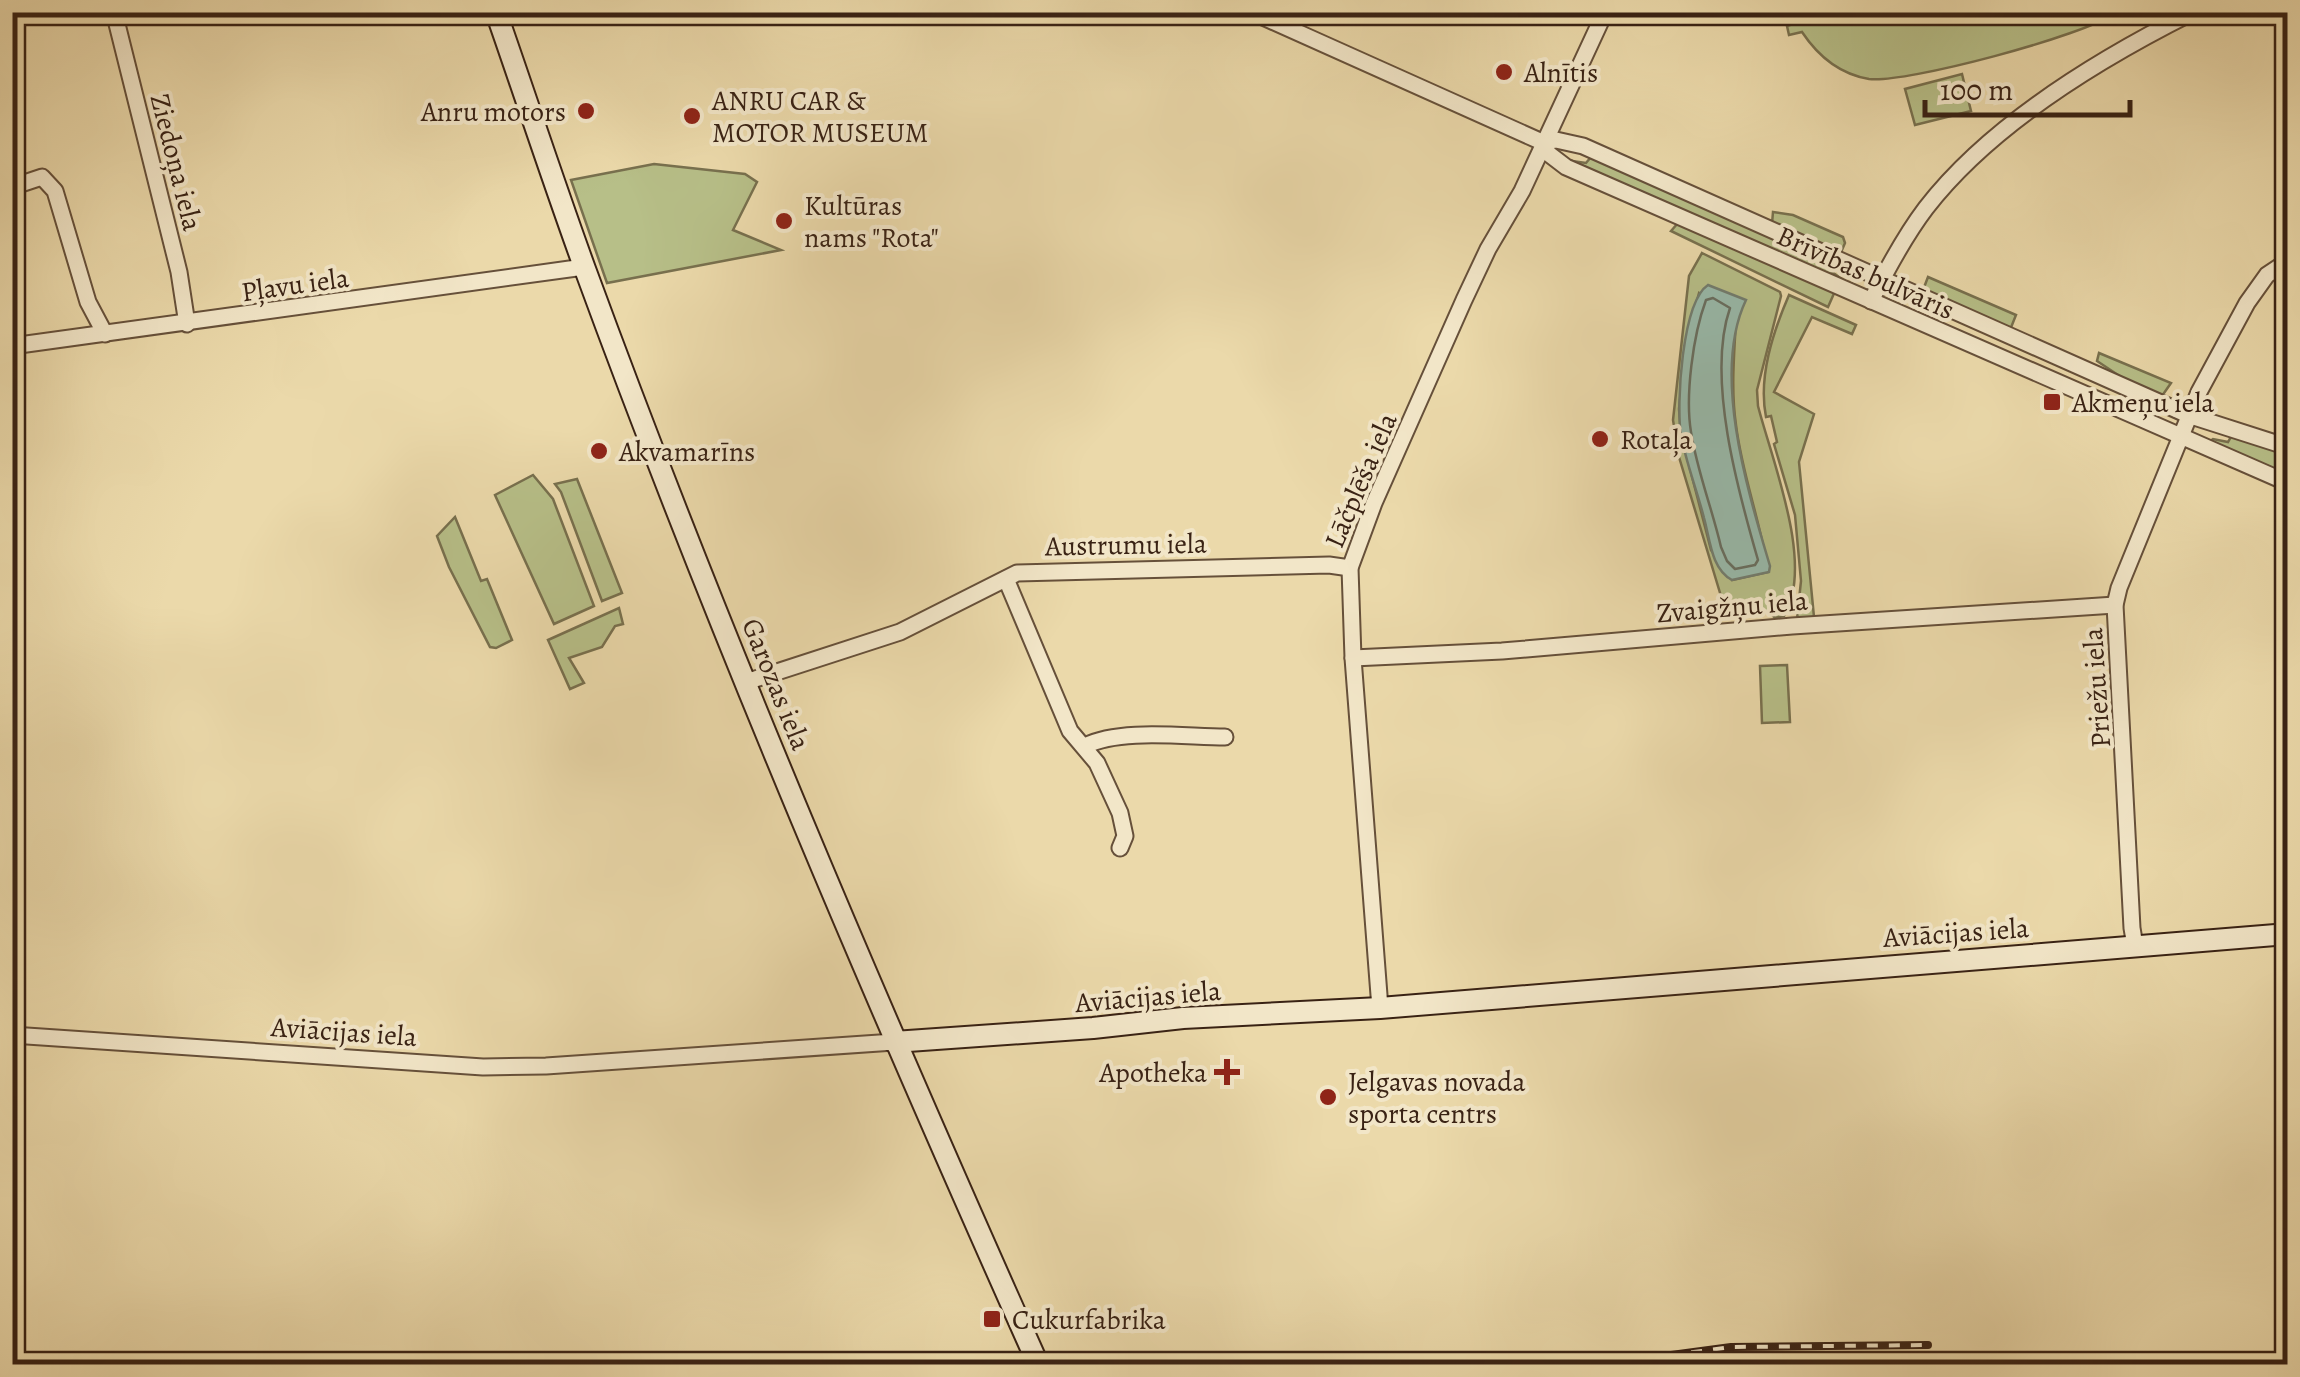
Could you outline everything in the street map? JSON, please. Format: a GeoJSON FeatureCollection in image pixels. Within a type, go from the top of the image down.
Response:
{"type":"FeatureCollection","features":[{"type":"Feature","properties":{"kind":"main road","name":"Garozas iela"},"geometry":{"type":"LineString","coordinates":[[496,12],[584,267],[746,682],[894,1042],[1038,1364]]}},
{"type":"Feature","properties":{"kind":"main road","name":"Aviācijas iela"},"geometry":{"type":"LineString","coordinates":[[894,1042],[1184,1018],[1380,1008],[2288,934]]}},
{"type":"Feature","properties":{"kind":"street","name":"Ziedoņa iela"},"geometry":{"type":"LineString","coordinates":[[114,12],[178,272],[187,324]]}},
{"type":"Feature","properties":{"kind":"street","name":"Brīvības bulvāris"},"geometry":{"type":"LineString","coordinates":[[1252,12],[1542,142],[1556,140],[1582,146],[2188,415],[2288,446]]}},
{"type":"Feature","properties":{"kind":"street","name":"Lāčplēša iela"},"geometry":{"type":"LineString","coordinates":[[1380,1008],[1353,658],[1350,568],[1374,503],[1464,300],[1522,191],[1605,12]]}},
{"type":"Feature","properties":{"kind":"street"},"geometry":{"type":"LineString","coordinates":[[1871,302],[1927,208],[1969,162],[2098,64],[2194,12]]}},
{"type":"Feature","properties":{"kind":"street","name":"Brīvības bulvāris"},"geometry":{"type":"LineString","coordinates":[[1542,142],[1562,165],[2288,482]]}},
{"type":"Feature","properties":{"kind":"street"},"geometry":{"type":"LineString","coordinates":[[12,187],[42,177],[55,191],[88,302],[105,334]]}},
{"type":"Feature","properties":{"kind":"street"},"geometry":{"type":"LineString","coordinates":[[2178,437],[2247,303],[2266,274],[2288,261]]}},
{"type":"Feature","properties":{"kind":"street","name":"Pļavu iela"},"geometry":{"type":"LineString","coordinates":[[12,346],[584,267]]}},
{"type":"Feature","properties":{"kind":"street","name":"Priežu iela"},"geometry":{"type":"LineString","coordinates":[[2135,946],[2115,605],[2178,437]]}},
{"type":"Feature","properties":{"kind":"street","name":"Austrumu iela"},"geometry":{"type":"LineString","coordinates":[[746,682],[892,635],[1017,573],[1329,565],[1350,568]]}},
{"type":"Feature","properties":{"kind":"street"},"geometry":{"type":"LineString","coordinates":[[1006,579],[1070,731],[1086,746],[1120,813],[1125,836],[1120,848]]}},
{"type":"Feature","properties":{"kind":"street","name":"Zvaigžņu iela"},"geometry":{"type":"LineString","coordinates":[[1353,658],[1502,651],[1776,627],[2115,605]]}},
{"type":"Feature","properties":{"kind":"street"},"geometry":{"type":"LineString","coordinates":[[1086,746],[1099,739],[1120,737],[1225,737]]}},
{"type":"Feature","properties":{"kind":"street","name":"Aviācijas iela"},"geometry":{"type":"LineString","coordinates":[[12,1035],[500,1067],[894,1042]]}},
{"type":"Feature","properties":{"kind":"green space"},"geometry":{"type":"Polygon","coordinates":[[[1796,12],[2115,13],[2070,33],[1995,56],[1918,74],[1869,79],[1830,63],[1802,32],[1789,35],[1787,26],[1799,22],[1796,12]]]}},
{"type":"Feature","properties":{"kind":"green space"},"geometry":{"type":"Polygon","coordinates":[[[1962,74],[1971,111],[1915,125],[1905,89],[1962,74]]]}},
{"type":"Feature","properties":{"kind":"green space"},"geometry":{"type":"Polygon","coordinates":[[[1591,157],[1835,265],[1832,272],[1842,279],[1840,282],[1572,161],[1586,163],[1591,157]]]}},
{"type":"Feature","properties":{"kind":"green space"},"geometry":{"type":"Polygon","coordinates":[[[654,164],[745,174],[757,182],[733,230],[781,250],[607,283],[571,180],[654,164]]]}},
{"type":"Feature","properties":{"kind":"green space"},"geometry":{"type":"Polygon","coordinates":[[[1773,212],[1793,215],[1843,237],[1845,243],[1839,257],[1772,224],[1773,212]]]}},
{"type":"Feature","properties":{"kind":"green space"},"geometry":{"type":"Polygon","coordinates":[[[1678,223],[1836,289],[1828,307],[1671,231],[1678,223]]]}},
{"type":"Feature","properties":{"kind":"green space"},"geometry":{"type":"Polygon","coordinates":[[[1702,253],[1780,292],[1757,390],[1793,542],[1792,595],[1784,616],[1775,618],[1769,612],[1727,616],[1679,457],[1673,420],[1689,276],[1702,253]],[[1699,293],[1686,341],[1679,409],[1681,434],[1711,550],[1732,580],[1768,572],[1736,425],[1736,321],[1699,293]]]}},
{"type":"Feature","properties":{"kind":"green space"},"geometry":{"type":"Polygon","coordinates":[[[1928,277],[2016,315],[2010,330],[1923,290],[1928,277]]]}},
{"type":"Feature","properties":{"kind":"green space"},"geometry":{"type":"Polygon","coordinates":[[[1789,295],[1856,325],[1852,334],[1812,317],[1774,392],[1814,414],[1799,462],[1814,617],[1797,619],[1801,581],[1795,515],[1774,444],[1777,442],[1771,416],[1766,417],[1764,402],[1769,355],[1789,295]]]}},
{"type":"Feature","properties":{"kind":"green space"},"geometry":{"type":"Polygon","coordinates":[[[2099,353],[2171,383],[2162,396],[2097,361],[2099,353]]]}},
{"type":"Feature","properties":{"kind":"green space"},"geometry":{"type":"Polygon","coordinates":[[[2232,435],[2287,452],[2287,474],[2209,442],[2228,442],[2232,435]]]}},
{"type":"Feature","properties":{"kind":"green space"},"geometry":{"type":"Polygon","coordinates":[[[533,475],[553,499],[594,606],[554,624],[495,495],[533,475]]]}},
{"type":"Feature","properties":{"kind":"green space"},"geometry":{"type":"Polygon","coordinates":[[[577,479],[622,593],[602,601],[555,484],[577,479]]]}},
{"type":"Feature","properties":{"kind":"green space"},"geometry":{"type":"Polygon","coordinates":[[[455,517],[481,581],[487,579],[512,640],[496,648],[490,647],[437,536],[455,517]]]}},
{"type":"Feature","properties":{"kind":"green space"},"geometry":{"type":"Polygon","coordinates":[[[619,608],[623,624],[615,626],[602,647],[569,658],[584,683],[570,689],[548,640],[619,608]]]}},
{"type":"Feature","properties":{"kind":"green space"},"geometry":{"type":"Polygon","coordinates":[[[1787,665],[1790,722],[1762,723],[1760,666],[1787,665]]]}},
{"type":"Feature","properties":{"kind":"water"},"geometry":{"type":"Polygon","coordinates":[[[1708,285],[1746,300],[1736,329],[1732,397],[1744,469],[1770,566],[1769,572],[1732,580],[1720,569],[1712,553],[1680,421],[1680,379],[1687,332],[1699,295],[1708,285]]]}},
{"type":"Feature","properties":{"kind":"railway"},"geometry":{"type":"LineString","coordinates":[[1604,1364],[1731,1347],[1928,1345]]}},
{"type":"Feature","properties":{"kind":"place","name":"Alnītis"},"geometry":{"type":"Point","coordinates":[1504,72]}},
{"type":"Feature","properties":{"kind":"place","name":"Anru motors"},"geometry":{"type":"Point","coordinates":[586,111]}},
{"type":"Feature","properties":{"kind":"place","name":"ANRU CAR & MOTOR MUSEUM"},"geometry":{"type":"Point","coordinates":[692,116]}},
{"type":"Feature","properties":{"kind":"place","name":"Kultūras nams \"Rota\""},"geometry":{"type":"Point","coordinates":[784,221]}},
{"type":"Feature","properties":{"kind":"place","name":"Akmeņu iela"},"geometry":{"type":"Point","coordinates":[2052,402]}},
{"type":"Feature","properties":{"kind":"place","name":"Rotaļa"},"geometry":{"type":"Point","coordinates":[1600,439]}},
{"type":"Feature","properties":{"kind":"place","name":"Akvamarīns"},"geometry":{"type":"Point","coordinates":[599,451]}},
{"type":"Feature","properties":{"kind":"place","name":"Apotheka"},"geometry":{"type":"Point","coordinates":[1227,1072]}},
{"type":"Feature","properties":{"kind":"place","name":"Jelgavas novada sporta centrs"},"geometry":{"type":"Point","coordinates":[1328,1097]}},
{"type":"Feature","properties":{"kind":"place","name":"Cukurfabrika"},"geometry":{"type":"Point","coordinates":[992,1319]}}]}
